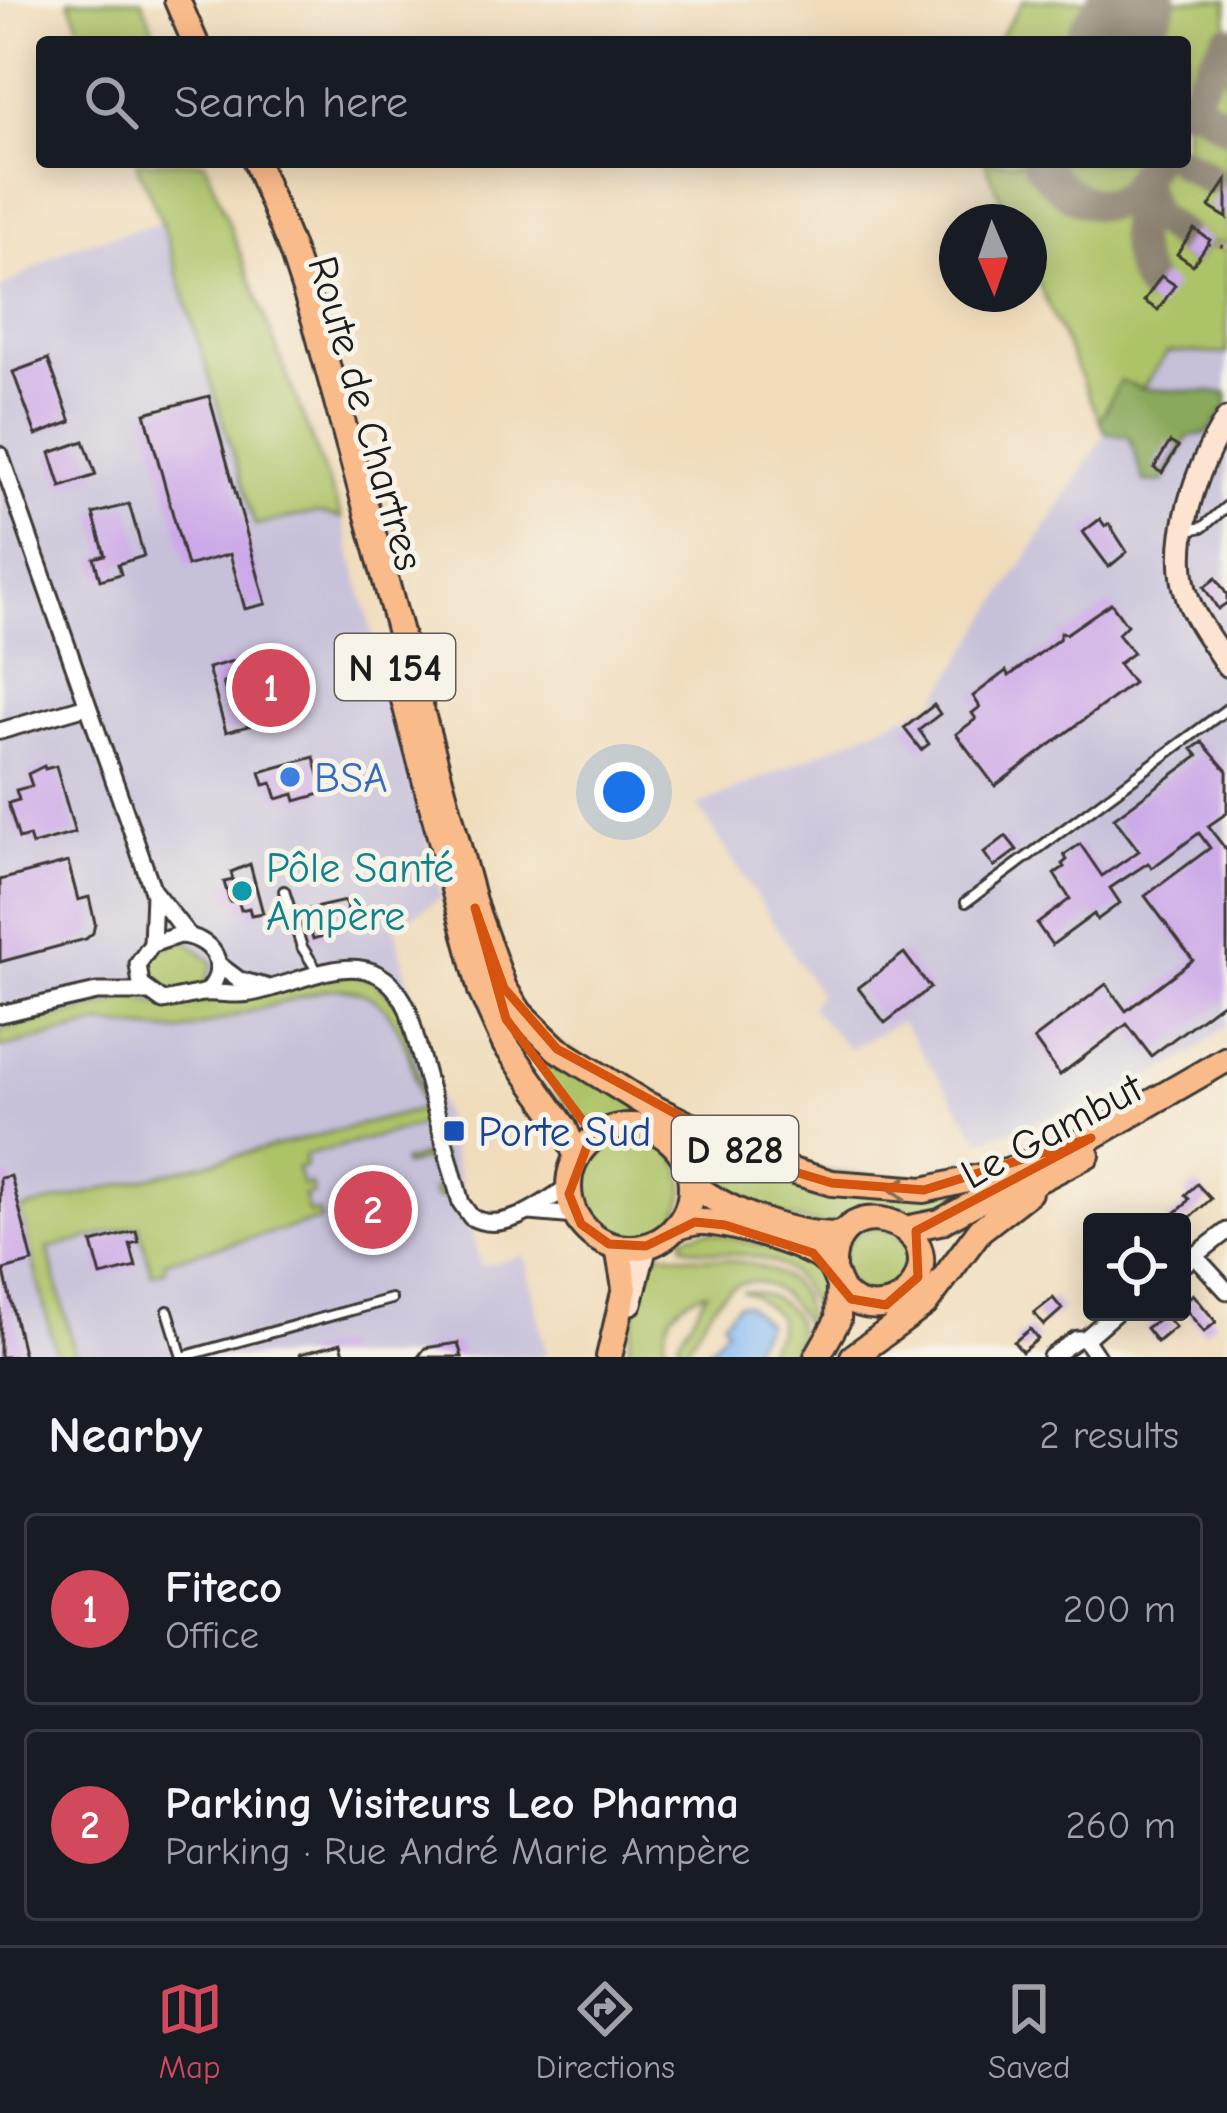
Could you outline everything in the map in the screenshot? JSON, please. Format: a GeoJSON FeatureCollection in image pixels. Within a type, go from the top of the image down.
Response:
{"type":"FeatureCollection","features":[{"type":"Feature","properties":{"kind":"main road"},"geometry":{"type":"LineString","coordinates":[[177,0],[192,36]]}},
{"type":"Feature","properties":{"kind":"main road"},"geometry":{"type":"LineString","coordinates":[[189,0],[204,36]]}},
{"type":"Feature","properties":{"kind":"main road","name":"Route de Chartres"},"geometry":{"type":"LineString","coordinates":[[247,168],[310,340],[481,992],[505,1045],[559,1120],[577,1156]]}},
{"type":"Feature","properties":{"kind":"main road","name":"N 154"},"geometry":{"type":"LineString","coordinates":[[258,168],[310,304],[494,988],[517,1039],[568,1114],[604,1132]]}},
{"type":"Feature","properties":{"kind":"main road","name":"D 828"},"geometry":{"type":"LineString","coordinates":[[475,908],[504,988],[520,1013],[557,1049],[644,1103],[768,1165],[832,1183],[924,1190],[1010,1170],[1090,1138]]}},
{"type":"Feature","properties":{"kind":"main road","name":"Le Gambut"},"geometry":{"type":"LineString","coordinates":[[1090,1138],[1227,1059]]}},
{"type":"Feature","properties":{"kind":"main road","name":"Le Gambut"},"geometry":{"type":"LineString","coordinates":[[920,1262],[942,1232],[1118,1140],[1227,1076]]}},
{"type":"Feature","properties":{"kind":"main road"},"geometry":{"type":"LineString","coordinates":[[675,1228],[687,1212],[691,1183],[682,1155],[661,1134],[633,1126],[604,1132],[577,1156],[569,1186],[576,1216],[594,1236],[618,1247],[646,1246],[675,1228],[703,1222],[725,1225],[805,1250],[836,1277],[850,1299],[878,1306]]}},
{"type":"Feature","properties":{"kind":"main road","name":"D 828"},"geometry":{"type":"LineString","coordinates":[[905,1229],[940,1222],[1090,1138]]}},
{"type":"Feature","properties":{"kind":"main road"},"geometry":{"type":"LineString","coordinates":[[853,1357],[925,1304],[980,1230],[1002,1209],[1118,1140]]}},
{"type":"Feature","properties":{"kind":"main road"},"geometry":{"type":"LineString","coordinates":[[691,1183],[712,1199],[749,1215],[808,1233],[842,1234]]}},
{"type":"Feature","properties":{"kind":"main road"},"geometry":{"type":"LineString","coordinates":[[817,1357],[838,1320],[834,1251],[842,1234],[872,1219],[905,1229],[916,1243],[920,1262],[915,1283],[906,1295],[855,1320],[829,1357]]}},
{"type":"Feature","properties":{"kind":"main road"},"geometry":{"type":"LineString","coordinates":[[609,1357],[625,1288],[618,1247]]}},
{"type":"Feature","properties":{"kind":"street"},"geometry":{"type":"LineString","coordinates":[[1227,418],[1192,483],[1183,581],[1189,604],[1227,665]]}},
{"type":"Feature","properties":{"kind":"street"},"geometry":{"type":"LineString","coordinates":[[0,455],[153,891],[188,935],[210,948],[219,965],[239,980],[269,988]]}},
{"type":"Feature","properties":{"kind":"street"},"geometry":{"type":"LineString","coordinates":[[0,731],[87,706]]}},
{"type":"Feature","properties":{"kind":"street"},"geometry":{"type":"LineString","coordinates":[[73,995],[125,973],[140,960],[152,944],[153,891]]}},
{"type":"Feature","properties":{"kind":"street"},"geometry":{"type":"LineString","coordinates":[[152,944],[188,935]]}},
{"type":"Feature","properties":{"kind":"street"},"geometry":{"type":"LineString","coordinates":[[140,960],[139,979],[147,992]]}},
{"type":"Feature","properties":{"kind":"street"},"geometry":{"type":"LineString","coordinates":[[204,993],[213,986],[219,965]]}},
{"type":"Feature","properties":{"kind":"street"},"geometry":{"type":"LineString","coordinates":[[0,1014],[73,995],[122,989],[172,1001],[204,993],[252,993],[346,968],[366,970],[384,978],[404,1001],[468,1214],[487,1223],[530,1212],[576,1216]]}},
{"type":"Feature","properties":{"kind":"street"},"geometry":{"type":"LineString","coordinates":[[530,1212],[569,1186]]}},
{"type":"Feature","properties":{"kind":"street"},"geometry":{"type":"LineString","coordinates":[[1191,1259],[1227,1231]]}},
{"type":"Feature","properties":{"kind":"street"},"geometry":{"type":"LineString","coordinates":[[620,1357],[646,1246]]}},
{"type":"Feature","properties":{"kind":"street"},"geometry":{"type":"LineString","coordinates":[[1191,1263],[1227,1291]]}},
{"type":"Feature","properties":{"kind":"street"},"geometry":{"type":"LineString","coordinates":[[1051,1357],[1105,1321]]}},
{"type":"Feature","properties":{"kind":"street"},"geometry":{"type":"LineString","coordinates":[[1084,1339],[1097,1357]]}},
{"type":"Feature","properties":{"kind":"lane"},"geometry":{"type":"LineString","coordinates":[[1186,530],[1203,526],[1227,506]]}},
{"type":"Feature","properties":{"kind":"lane"},"geometry":{"type":"LineString","coordinates":[[966,902],[1227,709]]}},
{"type":"Feature","properties":{"kind":"lane"},"geometry":{"type":"LineString","coordinates":[[284,891],[302,947],[319,973]]}},
{"type":"Feature","properties":{"kind":"lane"},"geometry":{"type":"LineString","coordinates":[[167,1311],[182,1357],[391,1299]]}},
{"type":"Feature","properties":{"kind":"path"},"geometry":{"type":"LineString","coordinates":[[1208,244],[1227,247]]}},
{"type":"Feature","properties":{"kind":"highlighted area"},"geometry":{"type":"Polygon","coordinates":[[[475,908],[504,988],[557,1049],[768,1164],[832,1183],[924,1190],[1091,1138],[916,1231],[918,1277],[886,1305],[851,1299],[813,1253],[725,1225],[695,1222],[646,1246],[609,1244],[581,1224],[569,1194],[592,1133],[506,1019],[475,908]]]}},
{"type":"Feature","properties":{"kind":"shaded area"},"geometry":{"type":"Polygon","coordinates":[[[162,223],[255,525],[316,513],[342,518],[442,897],[395,928],[481,1266],[525,1256],[547,1357],[0,1357],[0,289],[70,247],[162,223]]]}},
{"type":"Feature","properties":{"kind":"shaded area"},"geometry":{"type":"Polygon","coordinates":[[[1168,352],[1227,354],[1227,1025],[1196,1051],[1137,1086],[981,1140],[901,1022],[849,1049],[810,1007],[819,994],[698,806],[934,703],[1106,433],[1168,352]]]}},
{"type":"Feature","properties":{"kind":"green space"},"geometry":{"type":"Polygon","coordinates":[[[69,0],[142,0],[156,36],[84,36],[69,0]]]}},
{"type":"Feature","properties":{"kind":"green space"},"geometry":{"type":"Polygon","coordinates":[[[1024,0],[1227,0],[1227,244],[1210,242],[1195,230],[1178,254],[1193,265],[1207,246],[1227,250],[1227,354],[1168,352],[1142,389],[1120,381],[1100,421],[1047,302],[1047,204],[1003,204],[988,168],[1191,168],[1191,36],[1000,36],[1024,0]]]}},
{"type":"Feature","properties":{"kind":"green space"},"geometry":{"type":"Polygon","coordinates":[[[139,168],[207,168],[342,518],[316,513],[255,525],[162,223],[139,168]]]}},
{"type":"Feature","properties":{"kind":"green space"},"geometry":{"type":"Polygon","coordinates":[[[1120,380],[1142,389],[1227,393],[1227,406],[1208,433],[1188,437],[1163,482],[1144,482],[1129,437],[1106,433],[1100,421],[1120,380]]]}},
{"type":"Feature","properties":{"kind":"green space"},"geometry":{"type":"Polygon","coordinates":[[[187,941],[213,963],[204,986],[166,996],[149,987],[144,970],[152,951],[187,941]]]}},
{"type":"Feature","properties":{"kind":"green space"},"geometry":{"type":"Polygon","coordinates":[[[355,974],[376,981],[400,1008],[450,1193],[434,1195],[433,1190],[440,1188],[432,1158],[404,1166],[403,1162],[433,1153],[424,1124],[304,1156],[306,1166],[297,1168],[302,1186],[311,1184],[314,1193],[304,1196],[309,1213],[318,1211],[321,1220],[165,1261],[166,1270],[152,1274],[139,1225],[48,1249],[76,1357],[57,1357],[20,1210],[423,1109],[396,1025],[370,997],[350,990],[324,990],[180,1032],[102,1024],[0,1048],[0,1030],[119,1002],[127,994],[171,1007],[355,974]]]}},
{"type":"Feature","properties":{"kind":"green space"},"geometry":{"type":"Polygon","coordinates":[[[508,1013],[755,1165],[995,1187],[913,1220],[878,1209],[830,1226],[755,1208],[711,1186],[682,1140],[661,1123],[580,1116],[544,1075],[508,1013]]]}},
{"type":"Feature","properties":{"kind":"green space"},"geometry":{"type":"Polygon","coordinates":[[[630,1133],[651,1137],[668,1149],[680,1166],[684,1187],[680,1208],[668,1225],[651,1237],[630,1241],[609,1237],[592,1225],[580,1208],[576,1187],[580,1166],[592,1149],[609,1137],[630,1133]]]}},
{"type":"Feature","properties":{"kind":"green space"},"geometry":{"type":"Polygon","coordinates":[[[876,1228],[900,1238],[910,1262],[900,1286],[876,1296],[852,1286],[842,1262],[852,1238],[876,1228]]]}},
{"type":"Feature","properties":{"kind":"green space"},"geometry":{"type":"Polygon","coordinates":[[[707,1231],[792,1253],[820,1270],[833,1297],[813,1357],[798,1357],[808,1342],[814,1315],[793,1275],[761,1258],[683,1246],[683,1237],[707,1231]]]}},
{"type":"Feature","properties":{"kind":"green space"},"geometry":{"type":"Polygon","coordinates":[[[661,1252],[729,1260],[775,1272],[793,1284],[804,1302],[806,1327],[777,1291],[756,1282],[744,1283],[718,1299],[682,1357],[678,1341],[707,1292],[686,1300],[672,1315],[665,1334],[667,1357],[626,1357],[647,1260],[661,1252]]]}},
{"type":"Feature","properties":{"kind":"green space"},"geometry":{"type":"Polygon","coordinates":[[[741,1291],[768,1296],[789,1310],[798,1332],[787,1357],[762,1357],[778,1331],[778,1316],[741,1291]]]}},
{"type":"Feature","properties":{"kind":"water"},"geometry":{"type":"Polygon","coordinates":[[[738,1304],[746,1304],[766,1323],[746,1357],[702,1357],[726,1329],[723,1321],[738,1304]]]}},
{"type":"Feature","properties":{"kind":"building"},"geometry":{"type":"Polygon","coordinates":[[[1227,180],[1227,218],[1209,207],[1227,180]]]}},
{"type":"Feature","properties":{"kind":"building"},"geometry":{"type":"Polygon","coordinates":[[[1194,229],[1210,240],[1193,265],[1177,254],[1194,229]]]}},
{"type":"Feature","properties":{"kind":"building"},"geometry":{"type":"Polygon","coordinates":[[[1161,276],[1175,285],[1158,310],[1144,301],[1161,276]]]}},
{"type":"Feature","properties":{"kind":"building"},"geometry":{"type":"Polygon","coordinates":[[[48,359],[71,422],[36,435],[13,372],[48,359]]]}},
{"type":"Feature","properties":{"kind":"building"},"geometry":{"type":"Polygon","coordinates":[[[209,396],[266,604],[245,609],[230,554],[187,566],[145,413],[209,396]]]}},
{"type":"Feature","properties":{"kind":"building"},"geometry":{"type":"Polygon","coordinates":[[[84,441],[96,475],[61,487],[50,453],[84,441]]]}},
{"type":"Feature","properties":{"kind":"building"},"geometry":{"type":"Polygon","coordinates":[[[1170,442],[1178,447],[1162,473],[1154,468],[1170,442]]]}},
{"type":"Feature","properties":{"kind":"building"},"geometry":{"type":"Polygon","coordinates":[[[129,504],[144,556],[118,564],[121,574],[100,580],[94,558],[105,555],[93,514],[129,504]]]}},
{"type":"Feature","properties":{"kind":"building"},"geometry":{"type":"Polygon","coordinates":[[[1100,519],[1105,526],[1109,524],[1127,552],[1109,567],[1083,532],[1100,519]]]}},
{"type":"Feature","properties":{"kind":"building"},"geometry":{"type":"Polygon","coordinates":[[[1216,578],[1227,595],[1227,603],[1218,609],[1204,587],[1216,578]]]}},
{"type":"Feature","properties":{"kind":"building"},"geometry":{"type":"Polygon","coordinates":[[[1111,603],[1127,625],[1118,634],[1133,653],[1118,664],[1133,683],[995,786],[956,734],[976,719],[972,713],[980,707],[973,696],[1006,671],[1009,676],[1059,639],[1061,632],[1066,634],[1111,603]]]}},
{"type":"Feature","properties":{"kind":"building"},"geometry":{"type":"Polygon","coordinates":[[[273,650],[291,715],[226,732],[208,668],[273,650]],[[255,674],[223,682],[229,704],[238,709],[263,702],[255,674]]]}},
{"type":"Feature","properties":{"kind":"building"},"geometry":{"type":"Polygon","coordinates":[[[934,705],[940,714],[919,730],[929,744],[921,750],[904,728],[934,705]]]}},
{"type":"Feature","properties":{"kind":"building"},"geometry":{"type":"Polygon","coordinates":[[[1202,742],[1227,771],[1227,813],[1208,826],[1227,851],[1227,999],[1151,1056],[1127,1024],[1060,1075],[1034,1039],[1106,984],[1126,1011],[1193,960],[1145,896],[1210,848],[1199,833],[1152,868],[1148,863],[1110,888],[1120,903],[1097,920],[1094,914],[1052,945],[1037,924],[1070,899],[1054,874],[1064,867],[1064,855],[1080,844],[1102,876],[1139,851],[1114,818],[1198,756],[1192,749],[1202,742]]]}},
{"type":"Feature","properties":{"kind":"building","name":"BSA"},"geometry":{"type":"Polygon","coordinates":[[[314,757],[324,793],[296,801],[294,794],[277,799],[272,783],[264,785],[260,772],[314,757]]]}},
{"type":"Feature","properties":{"kind":"building"},"geometry":{"type":"Polygon","coordinates":[[[56,766],[75,833],[32,845],[29,836],[19,839],[8,803],[19,800],[16,790],[32,786],[28,774],[56,766]]]}},
{"type":"Feature","properties":{"kind":"building"},"geometry":{"type":"Polygon","coordinates":[[[1006,836],[1017,850],[994,867],[984,853],[1006,836]]]}},
{"type":"Feature","properties":{"kind":"building"},"geometry":{"type":"Polygon","coordinates":[[[68,862],[78,900],[89,897],[93,933],[86,939],[0,962],[0,880],[68,862]]]}},
{"type":"Feature","properties":{"kind":"building","name":"Pôle Santé Ampère"},"geometry":{"type":"Polygon","coordinates":[[[250,864],[263,913],[251,915],[249,908],[241,910],[238,900],[230,902],[224,882],[233,880],[231,872],[250,864]]]}},
{"type":"Feature","properties":{"kind":"building"},"geometry":{"type":"Polygon","coordinates":[[[345,901],[350,919],[339,922],[341,931],[313,939],[305,910],[345,901]]]}},
{"type":"Feature","properties":{"kind":"building"},"geometry":{"type":"Polygon","coordinates":[[[904,953],[930,988],[885,1023],[858,988],[904,953]]]}},
{"type":"Feature","properties":{"kind":"building"},"geometry":{"type":"Polygon","coordinates":[[[11,1176],[33,1262],[0,1271],[0,1178],[11,1176]]]}},
{"type":"Feature","properties":{"kind":"building"},"geometry":{"type":"Polygon","coordinates":[[[1197,1184],[1211,1199],[1191,1217],[1175,1213],[1189,1199],[1185,1195],[1197,1184]]]}},
{"type":"Feature","properties":{"kind":"building"},"geometry":{"type":"Polygon","coordinates":[[[136,1231],[139,1242],[130,1244],[136,1267],[101,1276],[92,1243],[136,1231]]]}},
{"type":"Feature","properties":{"kind":"building"},"geometry":{"type":"Polygon","coordinates":[[[0,1272],[4,1272],[24,1357],[0,1357],[0,1272]]]}},
{"type":"Feature","properties":{"kind":"building"},"geometry":{"type":"Polygon","coordinates":[[[1191,1296],[1216,1322],[1204,1332],[1191,1316],[1191,1296]]]}},
{"type":"Feature","properties":{"kind":"building"},"geometry":{"type":"Polygon","coordinates":[[[1053,1298],[1062,1309],[1044,1325],[1034,1313],[1053,1298]]]}},
{"type":"Feature","properties":{"kind":"building"},"geometry":{"type":"Polygon","coordinates":[[[1156,1321],[1170,1321],[1175,1327],[1157,1342],[1146,1328],[1156,1321]]]}},
{"type":"Feature","properties":{"kind":"building"},"geometry":{"type":"Polygon","coordinates":[[[1030,1329],[1038,1339],[1022,1352],[1014,1342],[1030,1329]]]}},
{"type":"Feature","properties":{"kind":"building"},"geometry":{"type":"Polygon","coordinates":[[[341,1343],[345,1357],[300,1354],[341,1343]]]}},
{"type":"Feature","properties":{"kind":"building"},"geometry":{"type":"Polygon","coordinates":[[[458,1343],[462,1357],[418,1357],[425,1348],[458,1343]]]}},
{"type":"Feature","properties":{"kind":"taxiway"},"geometry":{"type":"LineString","coordinates":[[1191,98],[1227,41]]}},
{"type":"Feature","properties":{"kind":"taxiway"},"geometry":{"type":"LineString","coordinates":[[1191,102],[1227,126]]}},
{"type":"Feature","properties":{"kind":"taxiway"},"geometry":{"type":"LineString","coordinates":[[1043,168],[1066,191],[1103,204],[1128,194],[1146,168]]}},
{"type":"Feature","properties":{"kind":"taxiway"},"geometry":{"type":"LineString","coordinates":[[1191,168],[1208,178]]}},
{"type":"Feature","properties":{"kind":"taxiway"},"geometry":{"type":"LineString","coordinates":[[1139,179],[1136,251],[1152,289]]}},
{"type":"Feature","properties":{"kind":"taxiway"},"geometry":{"type":"LineString","coordinates":[[1140,181],[1152,215],[1186,241]]}},
{"type":"Feature","properties":{"kind":"runway"},"geometry":{"type":"LineString","coordinates":[[1111,36],[1135,0]]}},
{"type":"Feature","properties":{"kind":"place","name":"Fiteco"},"geometry":{"type":"Point","coordinates":[271,688]}},
{"type":"Feature","properties":{"kind":"place","name":"BSA"},"geometry":{"type":"Point","coordinates":[290,777]}},
{"type":"Feature","properties":{"kind":"place","name":"Pôle Santé Ampère"},"geometry":{"type":"Point","coordinates":[242,891]}},
{"type":"Feature","properties":{"kind":"place","name":"Porte Sud"},"geometry":{"type":"Point","coordinates":[454,1131]}},
{"type":"Feature","properties":{"kind":"place","name":"Parking Visiteurs Leo Pharma"},"geometry":{"type":"Point","coordinates":[373,1210]}}]}
